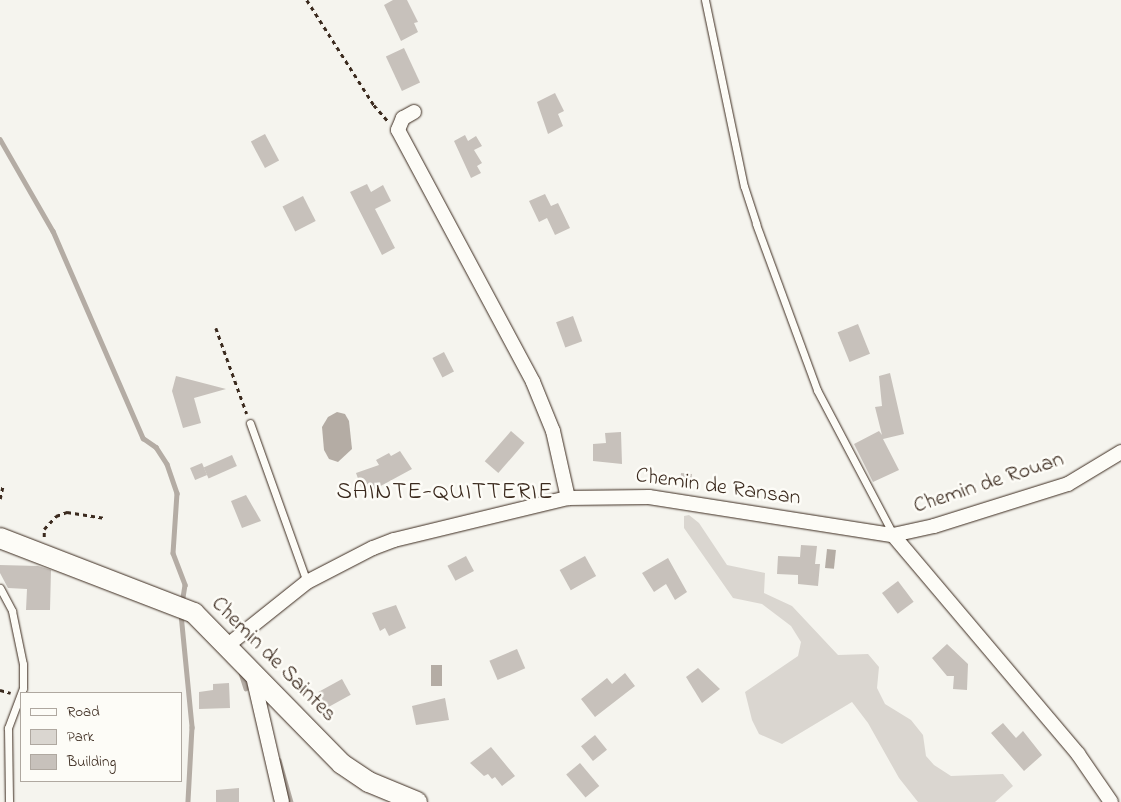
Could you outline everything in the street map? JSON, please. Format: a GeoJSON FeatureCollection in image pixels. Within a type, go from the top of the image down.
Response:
{"type":"FeatureCollection","features":[{"type":"Feature","properties":{"kind":"street"},"geometry":{"type":"LineString","coordinates":[[414,112],[403,118],[398,130],[533,382],[553,431],[568,498]]}},
{"type":"Feature","properties":{"kind":"street","name":"Chemin de Rouan"},"geometry":{"type":"LineString","coordinates":[[894,535],[934,526],[1068,484],[1121,452]]}},
{"type":"Feature","properties":{"kind":"street","name":"Chemin de Ransan"},"geometry":{"type":"LineString","coordinates":[[228,644],[306,582],[344,561],[394,540],[568,498],[649,497],[894,535]]}},
{"type":"Feature","properties":{"kind":"street"},"geometry":{"type":"LineString","coordinates":[[894,535],[1078,754],[1110,802]]}},
{"type":"Feature","properties":{"kind":"street","name":"Chemin de Saintes"},"geometry":{"type":"LineString","coordinates":[[0,538],[194,613],[228,644],[342,764],[368,782],[417,802]]}},
{"type":"Feature","properties":{"kind":"street"},"geometry":{"type":"LineString","coordinates":[[251,669],[282,802]]}},
{"type":"Feature","properties":{"kind":"lane"},"geometry":{"type":"LineString","coordinates":[[705,0],[744,186],[756,224],[817,390],[894,535]]}},
{"type":"Feature","properties":{"kind":"lane"},"geometry":{"type":"LineString","coordinates":[[250,423],[306,582]]}},
{"type":"Feature","properties":{"kind":"lane"},"geometry":{"type":"LineString","coordinates":[[0,588],[12,611],[23,664],[22,692]]}},
{"type":"Feature","properties":{"kind":"lane"},"geometry":{"type":"LineString","coordinates":[[9,802],[8,728],[20,696]]}},
{"type":"Feature","properties":{"kind":"path"},"geometry":{"type":"LineString","coordinates":[[307,0],[374,105],[390,123]]}},
{"type":"Feature","properties":{"kind":"path"},"geometry":{"type":"LineString","coordinates":[[216,328],[250,423]]}},
{"type":"Feature","properties":{"kind":"path"},"geometry":{"type":"LineString","coordinates":[[0,499],[3,485]]}},
{"type":"Feature","properties":{"kind":"path"},"geometry":{"type":"LineString","coordinates":[[43,554],[44,529],[56,516],[78,512],[104,518]]}},
{"type":"Feature","properties":{"kind":"green space"},"geometry":{"type":"Polygon","coordinates":[[[689,515],[699,523],[727,565],[765,573],[764,593],[792,606],[838,655],[868,654],[879,667],[877,688],[885,704],[911,720],[923,735],[926,756],[934,765],[951,776],[1003,774],[1013,786],[995,802],[918,802],[899,778],[868,723],[852,702],[782,744],[759,734],[752,720],[745,692],[798,656],[801,642],[791,626],[762,604],[733,598],[684,528],[684,516],[689,515]]]}},
{"type":"Feature","properties":{"kind":"shaded area"},"geometry":{"type":"Polygon","coordinates":[[[337,412],[345,414],[349,421],[352,449],[338,462],[329,459],[324,450],[322,427],[328,417],[337,412]]]}},
{"type":"Feature","properties":{"kind":"shaded area"},"geometry":{"type":"Polygon","coordinates":[[[827,549],[836,550],[834,569],[825,568],[827,549]]]}},
{"type":"Feature","properties":{"kind":"shaded area"},"geometry":{"type":"Polygon","coordinates":[[[431,665],[442,665],[442,686],[431,686],[431,665]]]}},
{"type":"Feature","properties":{"kind":"building"},"geometry":{"type":"Polygon","coordinates":[[[393,0],[407,0],[418,22],[414,23],[418,32],[401,41],[384,5],[393,0]]]}},
{"type":"Feature","properties":{"kind":"building"},"geometry":{"type":"Polygon","coordinates":[[[404,48],[420,82],[402,91],[386,56],[404,48]]]}},
{"type":"Feature","properties":{"kind":"building"},"geometry":{"type":"Polygon","coordinates":[[[555,93],[564,111],[558,114],[563,126],[548,134],[537,102],[555,93]]]}},
{"type":"Feature","properties":{"kind":"building"},"geometry":{"type":"Polygon","coordinates":[[[265,134],[279,160],[265,168],[251,142],[265,134]]]}},
{"type":"Feature","properties":{"kind":"building"},"geometry":{"type":"Polygon","coordinates":[[[465,135],[468,141],[476,136],[482,146],[474,150],[482,163],[477,166],[481,173],[471,178],[454,141],[465,135]]]}},
{"type":"Feature","properties":{"kind":"building"},"geometry":{"type":"Polygon","coordinates":[[[367,184],[371,192],[383,185],[391,201],[375,209],[395,248],[382,255],[350,192],[367,184]]]}},
{"type":"Feature","properties":{"kind":"building"},"geometry":{"type":"Polygon","coordinates":[[[545,194],[551,206],[558,203],[570,228],[555,235],[547,218],[539,222],[529,201],[545,194]]]}},
{"type":"Feature","properties":{"kind":"building"},"geometry":{"type":"Polygon","coordinates":[[[303,196],[316,221],[295,231],[283,206],[303,196]]]}},
{"type":"Feature","properties":{"kind":"building"},"geometry":{"type":"Polygon","coordinates":[[[573,316],[582,341],[565,348],[556,322],[573,316]]]}},
{"type":"Feature","properties":{"kind":"building"},"geometry":{"type":"Polygon","coordinates":[[[858,324],[870,354],[850,362],[838,332],[858,324]]]}},
{"type":"Feature","properties":{"kind":"building"},"geometry":{"type":"Polygon","coordinates":[[[444,352],[454,372],[442,378],[432,358],[444,352]]]}},
{"type":"Feature","properties":{"kind":"building"},"geometry":{"type":"Polygon","coordinates":[[[890,373],[904,434],[883,439],[899,470],[873,482],[854,444],[879,431],[882,435],[875,407],[882,406],[879,376],[890,373]]]}},
{"type":"Feature","properties":{"kind":"building"},"geometry":{"type":"Polygon","coordinates":[[[176,376],[226,389],[194,398],[201,423],[183,428],[172,391],[176,376]]]}},
{"type":"Feature","properties":{"kind":"building"},"geometry":{"type":"Polygon","coordinates":[[[511,431],[525,443],[498,473],[485,461],[511,431]]]}},
{"type":"Feature","properties":{"kind":"building"},"geometry":{"type":"Polygon","coordinates":[[[621,432],[622,464],[593,461],[593,444],[606,443],[605,433],[621,432]]]}},
{"type":"Feature","properties":{"kind":"building"},"geometry":{"type":"Polygon","coordinates":[[[400,451],[412,469],[364,495],[356,473],[379,465],[376,460],[389,453],[391,456],[400,451]]]}},
{"type":"Feature","properties":{"kind":"building"},"geometry":{"type":"Polygon","coordinates":[[[232,455],[237,466],[209,479],[204,468],[232,455]]]}},
{"type":"Feature","properties":{"kind":"building"},"geometry":{"type":"Polygon","coordinates":[[[202,463],[207,475],[195,480],[190,468],[202,463]]]}},
{"type":"Feature","properties":{"kind":"building"},"geometry":{"type":"Polygon","coordinates":[[[681,473],[692,474],[691,485],[680,484],[681,473]]]}},
{"type":"Feature","properties":{"kind":"building"},"geometry":{"type":"Polygon","coordinates":[[[246,495],[261,521],[242,528],[231,501],[246,495]]]}},
{"type":"Feature","properties":{"kind":"building"},"geometry":{"type":"Polygon","coordinates":[[[801,545],[817,546],[815,564],[820,564],[818,586],[798,584],[798,575],[777,574],[778,556],[800,557],[801,545]]]}},
{"type":"Feature","properties":{"kind":"building"},"geometry":{"type":"Polygon","coordinates":[[[466,556],[474,571],[455,581],[447,566],[466,556]]]}},
{"type":"Feature","properties":{"kind":"building"},"geometry":{"type":"Polygon","coordinates":[[[585,556],[596,576],[571,590],[560,570],[585,556]]]}},
{"type":"Feature","properties":{"kind":"building"},"geometry":{"type":"Polygon","coordinates":[[[668,558],[687,592],[675,600],[666,584],[654,592],[642,573],[668,558]]]}},
{"type":"Feature","properties":{"kind":"building"},"geometry":{"type":"Polygon","coordinates":[[[0,565],[38,566],[51,570],[50,610],[26,610],[27,589],[8,588],[0,573],[0,565]]]}},
{"type":"Feature","properties":{"kind":"building"},"geometry":{"type":"Polygon","coordinates":[[[898,581],[914,602],[898,614],[882,593],[898,581]]]}},
{"type":"Feature","properties":{"kind":"building"},"geometry":{"type":"Polygon","coordinates":[[[396,605],[406,628],[389,636],[385,628],[380,631],[372,613],[396,605]]]}},
{"type":"Feature","properties":{"kind":"building"},"geometry":{"type":"Polygon","coordinates":[[[947,644],[968,664],[967,690],[953,689],[954,676],[947,676],[932,658],[947,644]]]}},
{"type":"Feature","properties":{"kind":"building"},"geometry":{"type":"Polygon","coordinates":[[[517,649],[525,668],[498,680],[489,661],[517,649]]]}},
{"type":"Feature","properties":{"kind":"building"},"geometry":{"type":"Polygon","coordinates":[[[698,668],[720,689],[702,703],[686,677],[698,668]]]}},
{"type":"Feature","properties":{"kind":"building"},"geometry":{"type":"Polygon","coordinates":[[[625,673],[635,686],[595,717],[581,699],[607,678],[612,684],[625,673]]]}},
{"type":"Feature","properties":{"kind":"building"},"geometry":{"type":"Polygon","coordinates":[[[342,679],[351,695],[327,708],[318,692],[342,679]]]}},
{"type":"Feature","properties":{"kind":"building"},"geometry":{"type":"Polygon","coordinates":[[[229,683],[230,708],[199,709],[199,692],[213,690],[213,684],[229,683]]]}},
{"type":"Feature","properties":{"kind":"building"},"geometry":{"type":"Polygon","coordinates":[[[445,698],[449,720],[416,725],[412,706],[445,698]]]}},
{"type":"Feature","properties":{"kind":"building"},"geometry":{"type":"Polygon","coordinates":[[[1003,723],[1016,738],[1023,731],[1042,755],[1024,771],[991,733],[1003,723]]]}},
{"type":"Feature","properties":{"kind":"building"},"geometry":{"type":"Polygon","coordinates":[[[595,735],[607,750],[593,761],[581,746],[595,735]]]}},
{"type":"Feature","properties":{"kind":"building"},"geometry":{"type":"Polygon","coordinates":[[[491,747],[515,776],[502,786],[495,777],[492,779],[488,774],[484,776],[470,763],[491,747]]]}},
{"type":"Feature","properties":{"kind":"building"},"geometry":{"type":"Polygon","coordinates":[[[580,763],[599,786],[585,798],[566,775],[580,763]]]}},
{"type":"Feature","properties":{"kind":"building"},"geometry":{"type":"Polygon","coordinates":[[[239,788],[239,802],[216,802],[216,790],[239,788]]]}},
{"type":"Feature","properties":{"kind":"waterway"},"geometry":{"type":"LineString","coordinates":[[0,139],[53,231],[143,438],[156,447],[167,464],[177,493],[173,553],[185,585],[182,604]]}},
{"type":"Feature","properties":{"kind":"waterway"},"geometry":{"type":"LineString","coordinates":[[181,614],[192,727],[188,802]]}},
{"type":"Feature","properties":{"kind":"waterway"},"geometry":{"type":"LineString","coordinates":[[241,673],[246,688]]}},
{"type":"Feature","properties":{"kind":"waterway"},"geometry":{"type":"LineString","coordinates":[[279,760],[291,802]]}},
{"type":"Feature","properties":{"kind":"district","name":"SAINTE-QUITTERIE"},"geometry":{"type":"Point","coordinates":[445,493]}}]}
